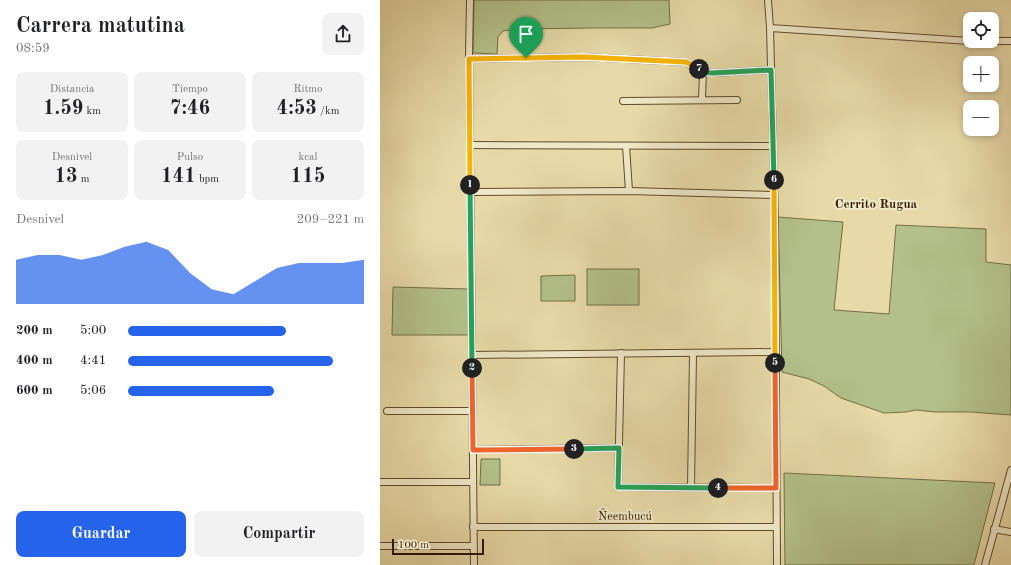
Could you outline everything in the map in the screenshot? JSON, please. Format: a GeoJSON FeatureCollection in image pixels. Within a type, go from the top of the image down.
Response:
{"type":"FeatureCollection","features":[{"type":"Feature","properties":{"kind":"street"},"geometry":{"type":"LineString","coordinates":[[470,0],[469,59],[474,565]]}},
{"type":"Feature","properties":{"kind":"street"},"geometry":{"type":"LineString","coordinates":[[768,0],[774,195],[777,565]]}},
{"type":"Feature","properties":{"kind":"street"},"geometry":{"type":"LineString","coordinates":[[770,28],[963,41]]}},
{"type":"Feature","properties":{"kind":"street"},"geometry":{"type":"LineString","coordinates":[[999,41],[1011,41]]}},
{"type":"Feature","properties":{"kind":"street"},"geometry":{"type":"LineString","coordinates":[[469,59],[583,57],[686,62],[703,72],[712,73],[771,70]]}},
{"type":"Feature","properties":{"kind":"street"},"geometry":{"type":"LineString","coordinates":[[702,99],[703,72]]}},
{"type":"Feature","properties":{"kind":"street"},"geometry":{"type":"LineString","coordinates":[[623,101],[702,99],[737,100]]}},
{"type":"Feature","properties":{"kind":"street"},"geometry":{"type":"LineString","coordinates":[[470,145],[773,146]]}},
{"type":"Feature","properties":{"kind":"street"},"geometry":{"type":"LineString","coordinates":[[626,146],[629,191]]}},
{"type":"Feature","properties":{"kind":"street"},"geometry":{"type":"LineString","coordinates":[[470,192],[629,191],[774,195]]}},
{"type":"Feature","properties":{"kind":"street"},"geometry":{"type":"LineString","coordinates":[[472,355],[775,352]]}},
{"type":"Feature","properties":{"kind":"street"},"geometry":{"type":"LineString","coordinates":[[621,353],[618,487],[776,488]]}},
{"type":"Feature","properties":{"kind":"street"},"geometry":{"type":"LineString","coordinates":[[691,487],[693,354]]}},
{"type":"Feature","properties":{"kind":"street"},"geometry":{"type":"LineString","coordinates":[[387,411],[472,411]]}},
{"type":"Feature","properties":{"kind":"street"},"geometry":{"type":"LineString","coordinates":[[473,450],[619,448]]}},
{"type":"Feature","properties":{"kind":"street"},"geometry":{"type":"LineString","coordinates":[[986,565],[994,529],[1011,470]]}},
{"type":"Feature","properties":{"kind":"street"},"geometry":{"type":"LineString","coordinates":[[380,482],[473,482]]}},
{"type":"Feature","properties":{"kind":"street","name":"Ñeembucú"},"geometry":{"type":"LineString","coordinates":[[473,527],[776,527]]}},
{"type":"Feature","properties":{"kind":"street"},"geometry":{"type":"LineString","coordinates":[[994,529],[1011,532]]}},
{"type":"Feature","properties":{"kind":"street"},"geometry":{"type":"LineString","coordinates":[[380,546],[473,546]]}},
{"type":"Feature","properties":{"kind":"green space"},"geometry":{"type":"Polygon","coordinates":[[[474,0],[669,0],[670,24],[652,28],[516,29],[503,31],[498,37],[497,54],[473,53],[474,0]]]}},
{"type":"Feature","properties":{"kind":"green space"},"geometry":{"type":"Polygon","coordinates":[[[778,217],[843,222],[834,310],[889,314],[896,225],[986,229],[986,262],[1011,265],[1011,415],[916,410],[884,413],[841,398],[824,386],[809,379],[782,372],[778,217]]]}},
{"type":"Feature","properties":{"kind":"green space"},"geometry":{"type":"Polygon","coordinates":[[[587,269],[639,269],[639,305],[587,305],[587,269]]]}},
{"type":"Feature","properties":{"kind":"green space"},"geometry":{"type":"Polygon","coordinates":[[[575,275],[575,301],[541,301],[541,276],[575,275]]]}},
{"type":"Feature","properties":{"kind":"green space"},"geometry":{"type":"Polygon","coordinates":[[[393,287],[468,289],[470,335],[392,335],[393,287]]]}},
{"type":"Feature","properties":{"kind":"green space"},"geometry":{"type":"Polygon","coordinates":[[[481,459],[500,459],[500,485],[480,485],[481,459]]]}},
{"type":"Feature","properties":{"kind":"green space"},"geometry":{"type":"Polygon","coordinates":[[[784,473],[995,483],[974,565],[785,565],[784,473]]]}},
{"type":"Feature","properties":{"kind":"district","name":"Cerrito Rugua"},"geometry":{"type":"Point","coordinates":[876,203]}},
{"type":"Feature","properties":{"kind":"route"},"geometry":{"type":"LineString","coordinates":[[583,57],[686,62],[703,72],[712,73],[771,70],[775,219],[776,488],[618,487],[619,448],[473,450],[469,59],[526,58],[583,57]]}}]}
